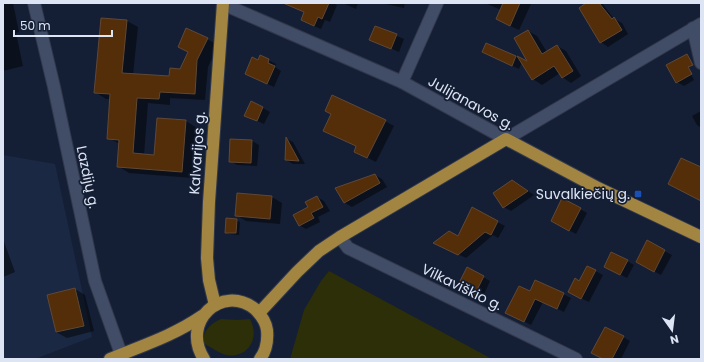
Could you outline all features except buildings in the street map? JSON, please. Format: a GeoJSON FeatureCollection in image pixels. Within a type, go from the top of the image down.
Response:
{"type":"FeatureCollection","features":[{"type":"Feature","properties":{"kind":"main road","name":"Kalvarijos g."},"geometry":{"type":"LineString","coordinates":[[215,305],[209,280],[207,258],[209,202],[223,4]]}},
{"type":"Feature","properties":{"kind":"main road"},"geometry":{"type":"LineString","coordinates":[[259,313],[297,272],[319,251],[340,237],[506,139]]}},
{"type":"Feature","properties":{"kind":"main road","name":"Julijanavos g."},"geometry":{"type":"LineString","coordinates":[[506,139],[598,188],[701,237]]}},
{"type":"Feature","properties":{"kind":"main road"},"geometry":{"type":"LineString","coordinates":[[115,357],[170,336],[203,316],[215,305],[227,301],[239,301],[250,305],[259,313],[267,327],[268,340],[264,354],[260,359]]}},
{"type":"Feature","properties":{"kind":"main road"},"geometry":{"type":"LineString","coordinates":[[203,316],[197,327],[196,339],[199,352],[204,359]]}},
{"type":"Feature","properties":{"kind":"street","name":"Lazdijų g."},"geometry":{"type":"LineString","coordinates":[[34,3],[54,87],[95,281],[115,357]]}},
{"type":"Feature","properties":{"kind":"street"},"geometry":{"type":"LineString","coordinates":[[402,82],[438,3]]}},
{"type":"Feature","properties":{"kind":"street","name":"Julijanavos g."},"geometry":{"type":"LineString","coordinates":[[223,4],[402,82],[506,139]]}},
{"type":"Feature","properties":{"kind":"street"},"geometry":{"type":"LineString","coordinates":[[506,139],[697,26],[701,63]]}},
{"type":"Feature","properties":{"kind":"street","name":"Vilkaviškio g."},"geometry":{"type":"LineString","coordinates":[[340,237],[348,248],[576,359]]}},
{"type":"Feature","properties":{"kind":"shaded area"},"geometry":{"type":"Polygon","coordinates":[[[3,155],[55,164],[92,337],[35,359],[3,359],[3,155]]]}},
{"type":"Feature","properties":{"kind":"green space"},"geometry":{"type":"Polygon","coordinates":[[[329,271],[492,359],[290,359],[304,310],[321,281],[329,271]]]}},
{"type":"Feature","properties":{"kind":"green space"},"geometry":{"type":"Polygon","coordinates":[[[221,319],[250,319],[253,326],[253,339],[246,350],[241,354],[226,355],[204,344],[203,340],[205,332],[210,326],[221,319]]]}},
{"type":"Feature","properties":{"kind":"place","name":"Suvalkiečių g."},"geometry":{"type":"Point","coordinates":[638,194]}}]}
